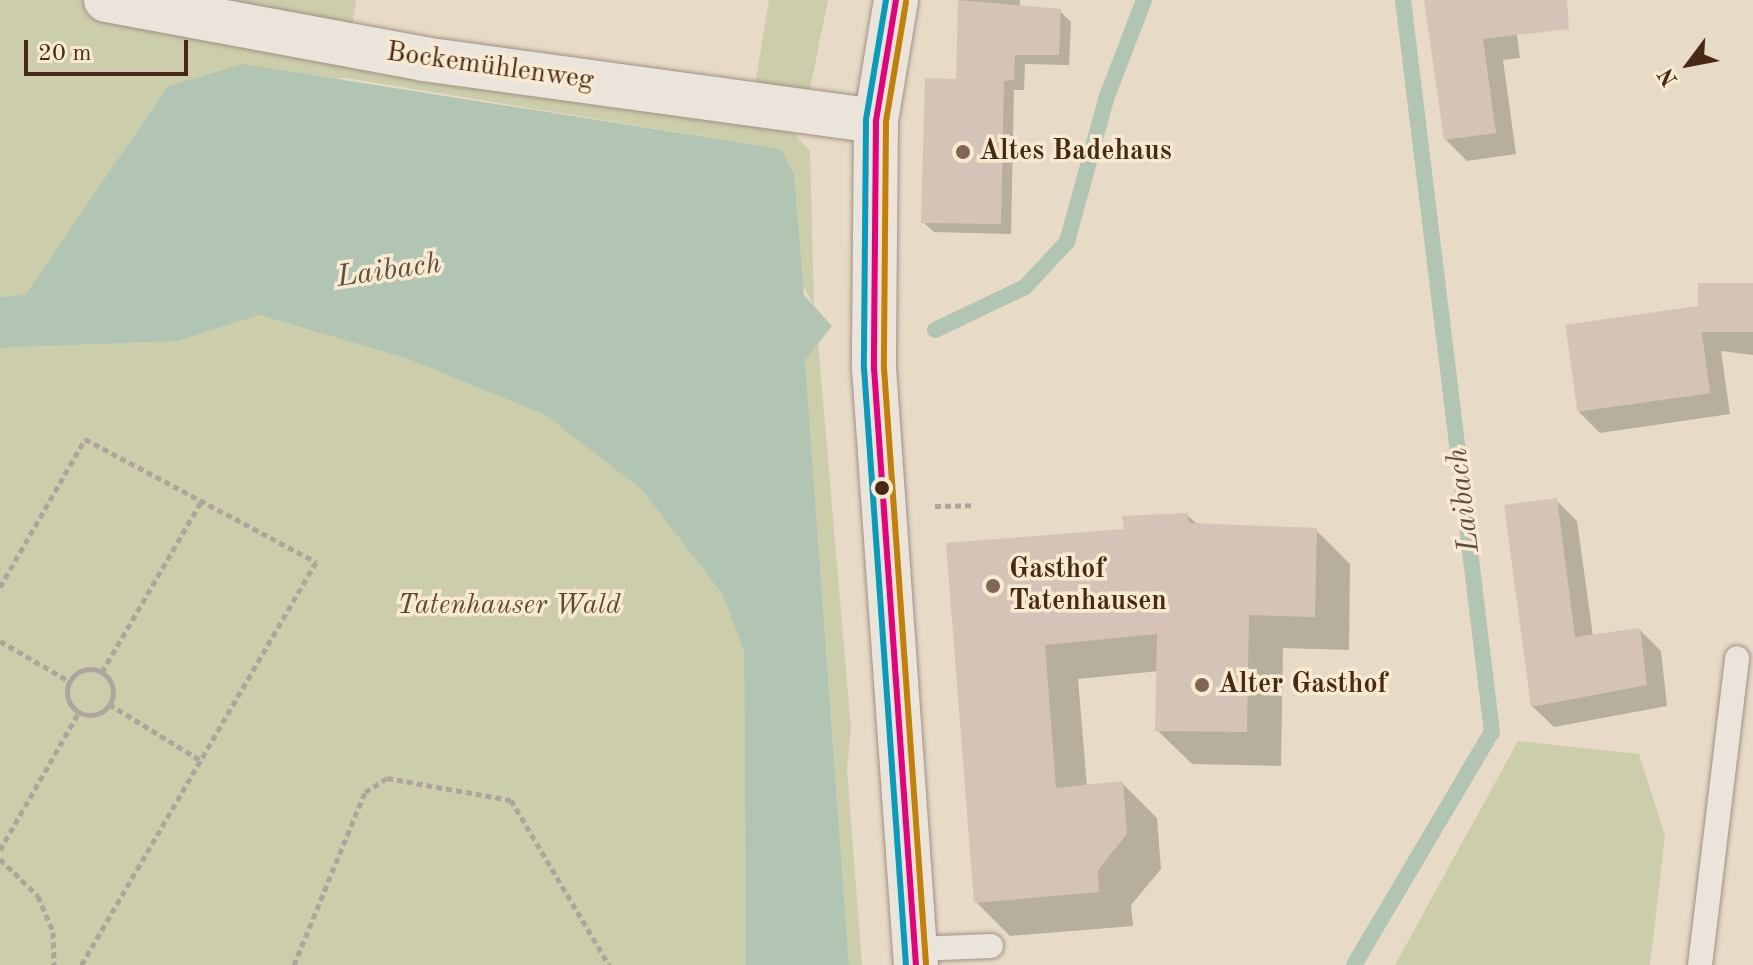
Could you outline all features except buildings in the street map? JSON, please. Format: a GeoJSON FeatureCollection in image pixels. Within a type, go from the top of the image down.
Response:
{"type":"FeatureCollection","features":[{"type":"Feature","properties":{"kind":"main road","name":"Bockemühlenweg"},"geometry":{"type":"LineString","coordinates":[[106,0],[423,59],[876,121]]}},
{"type":"Feature","properties":{"kind":"main road"},"geometry":{"type":"LineString","coordinates":[[896,0],[876,121],[874,368],[915,957]]}},
{"type":"Feature","properties":{"kind":"lane"},"geometry":{"type":"LineString","coordinates":[[1700,965],[1737,658]]}},
{"type":"Feature","properties":{"kind":"lane"},"geometry":{"type":"LineString","coordinates":[[915,957],[991,946]]}},
{"type":"Feature","properties":{"kind":"path"},"geometry":{"type":"LineString","coordinates":[[0,587],[85,439],[316,562],[81,965]]}},
{"type":"Feature","properties":{"kind":"path"},"geometry":{"type":"LineString","coordinates":[[102,672],[202,500]]}},
{"type":"Feature","properties":{"kind":"path"},"geometry":{"type":"LineString","coordinates":[[0,641],[69,681]]}},
{"type":"Feature","properties":{"kind":"path"},"geometry":{"type":"LineString","coordinates":[[88,669],[102,672],[113,690],[109,704],[92,714],[79,712],[69,701],[69,681],[88,669]]}},
{"type":"Feature","properties":{"kind":"path"},"geometry":{"type":"LineString","coordinates":[[109,704],[200,760]]}},
{"type":"Feature","properties":{"kind":"path"},"geometry":{"type":"LineString","coordinates":[[0,850],[79,712]]}},
{"type":"Feature","properties":{"kind":"path"},"geometry":{"type":"LineString","coordinates":[[294,965],[365,792],[387,778],[511,800],[609,965]]}},
{"type":"Feature","properties":{"kind":"path"},"geometry":{"type":"LineString","coordinates":[[0,859],[38,896],[53,932],[54,965]]}},
{"type":"Feature","properties":{"kind":"green space"},"geometry":{"type":"Polygon","coordinates":[[[0,0],[356,0],[347,60],[791,131],[810,151],[814,306],[801,282],[794,174],[781,149],[345,78],[168,86],[25,296],[0,297],[0,0]]]}},
{"type":"Feature","properties":{"kind":"green space"},"geometry":{"type":"Polygon","coordinates":[[[769,0],[828,0],[808,99],[754,92],[769,0]]]}},
{"type":"Feature","properties":{"kind":"green space","name":"Tatenhauser Wald"},"geometry":{"type":"Polygon","coordinates":[[[259,315],[408,359],[545,415],[642,490],[722,594],[744,651],[746,965],[0,965],[0,348],[179,341],[259,315]]]}},
{"type":"Feature","properties":{"kind":"green space"},"geometry":{"type":"Polygon","coordinates":[[[818,342],[851,729],[847,769],[862,965],[849,965],[805,360],[818,342]]]}},
{"type":"Feature","properties":{"kind":"green space"},"geometry":{"type":"Polygon","coordinates":[[[1518,741],[1639,754],[1665,836],[1650,965],[1395,965],[1518,741]]]}},
{"type":"Feature","properties":{"kind":"water"},"geometry":{"type":"Polygon","coordinates":[[[243,64],[781,149],[794,174],[804,295],[832,326],[805,360],[849,965],[746,965],[744,651],[722,594],[642,490],[545,415],[408,359],[259,315],[179,341],[0,348],[0,297],[25,295],[168,86],[243,64]]]}},
{"type":"Feature","properties":{"kind":"waterway","name":"Laibach"},"geometry":{"type":"LineString","coordinates":[[935,330],[1025,287],[1067,242],[1106,99],[1144,0]]}},
{"type":"Feature","properties":{"kind":"waterway","name":"Laibach"},"geometry":{"type":"LineString","coordinates":[[1354,965],[1492,732],[1403,0]]}},
{"type":"Feature","properties":{"kind":"transit line"},"geometry":{"type":"LineString","coordinates":[[886,0],[866,120],[864,368],[906,965]]}},
{"type":"Feature","properties":{"kind":"transit line"},"geometry":{"type":"LineString","coordinates":[[896,0],[876,121],[874,368],[916,965]]}},
{"type":"Feature","properties":{"kind":"transit line"},"geometry":{"type":"LineString","coordinates":[[906,2],[886,122],[884,368],[926,964]]}},
{"type":"Feature","properties":{"kind":"place","name":"Altes Badehaus"},"geometry":{"type":"Point","coordinates":[963,152]}},
{"type":"Feature","properties":{"kind":"place","name":"Gasthof Tatenhausen"},"geometry":{"type":"Point","coordinates":[993,586]}},
{"type":"Feature","properties":{"kind":"place","name":"Alter Gasthof"},"geometry":{"type":"Point","coordinates":[1202,685]}}]}
